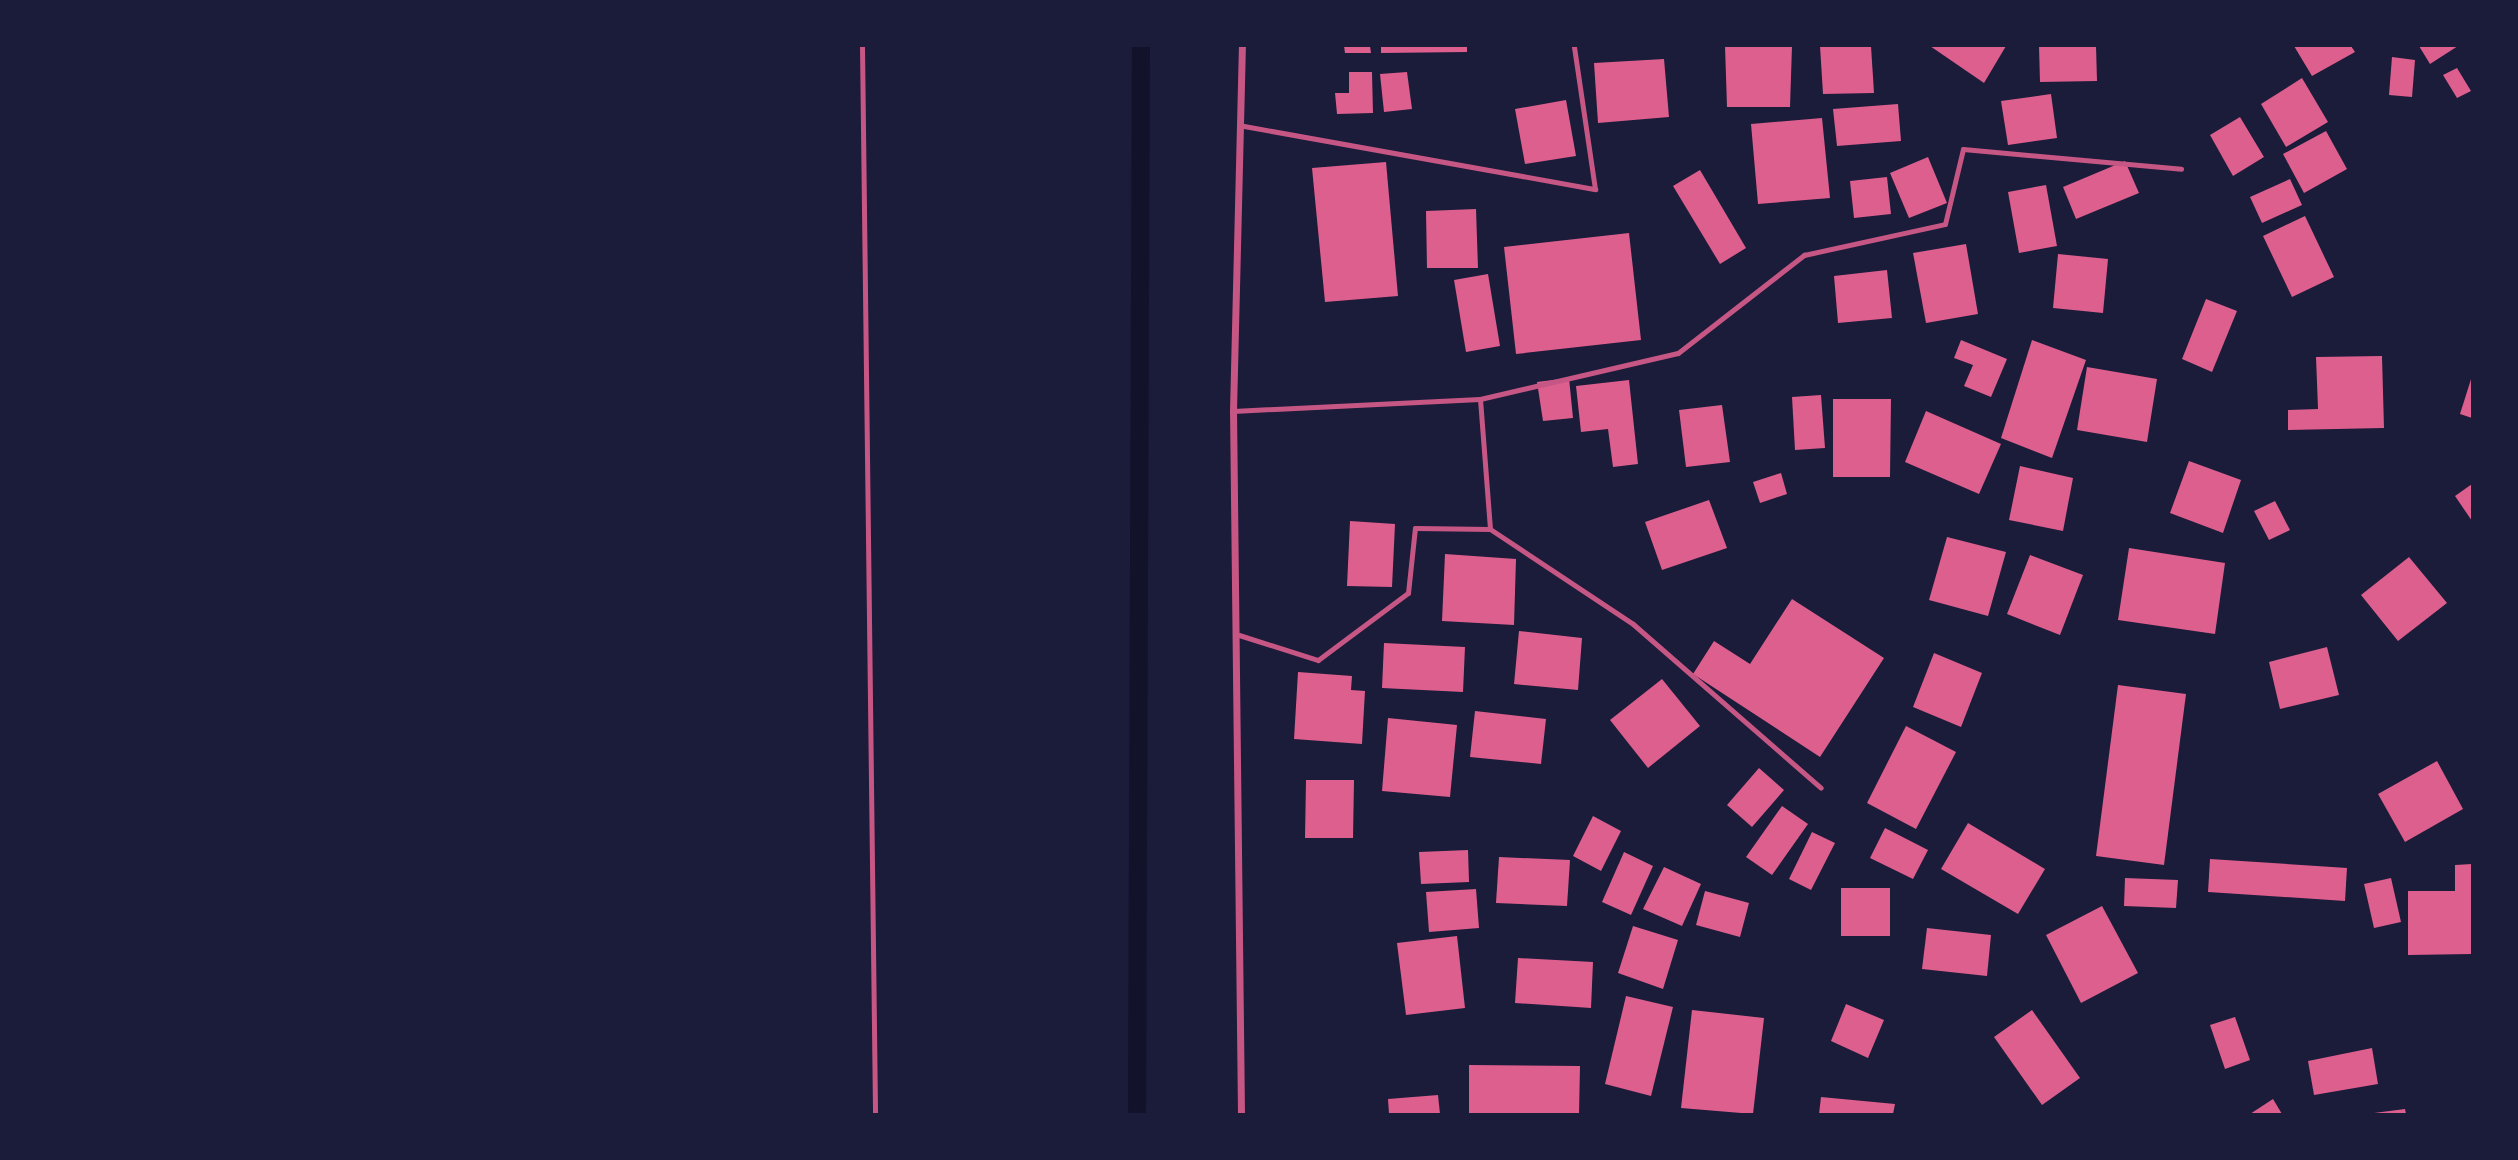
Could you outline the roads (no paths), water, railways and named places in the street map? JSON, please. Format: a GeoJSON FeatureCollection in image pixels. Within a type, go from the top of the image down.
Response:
{"type":"FeatureCollection","features":[{"type":"Feature","properties":{"kind":"street"},"geometry":{"type":"LineString","coordinates":[[1241,1115],[1239,635],[1233,411],[1244,127],[1242,46]]}},
{"type":"Feature","properties":{"kind":"lane"},"geometry":{"type":"LineString","coordinates":[[862,46],[875,1115]]}},
{"type":"Feature","properties":{"kind":"lane"},"geometry":{"type":"LineString","coordinates":[[1244,127],[1594,189],[1574,46]]}},
{"type":"Feature","properties":{"kind":"lane"},"geometry":{"type":"LineString","coordinates":[[1233,411],[1480,399],[1678,353],[1804,255],[1945,224],[1963,149],[2181,169]]}},
{"type":"Feature","properties":{"kind":"lane"},"geometry":{"type":"LineString","coordinates":[[1480,399],[1490,528]]}},
{"type":"Feature","properties":{"kind":"lane"},"geometry":{"type":"LineString","coordinates":[[1239,635],[1318,660],[1408,593],[1415,528],[1490,528],[1633,624],[1821,788]]}},
{"type":"Feature","properties":{"kind":"waterway"},"geometry":{"type":"LineString","coordinates":[[1137,1114],[1141,46]]}}]}
